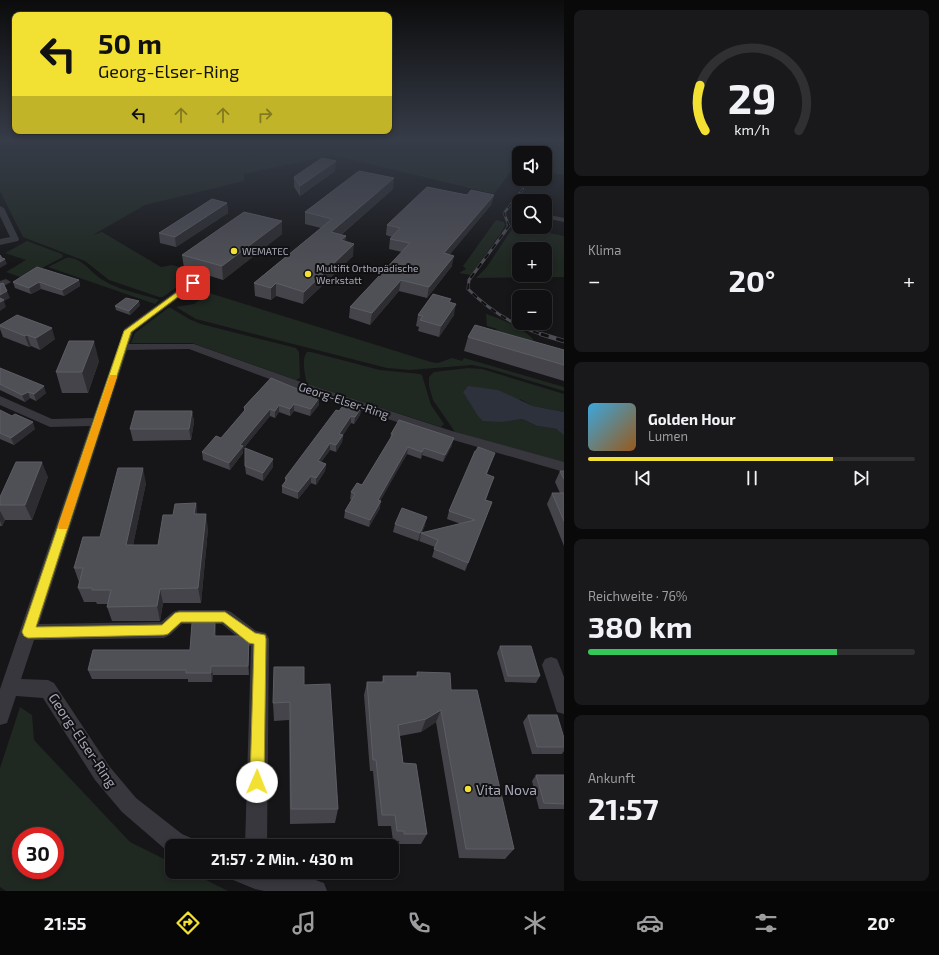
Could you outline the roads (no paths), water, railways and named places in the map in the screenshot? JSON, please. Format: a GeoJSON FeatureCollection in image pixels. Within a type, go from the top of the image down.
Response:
{"type":"FeatureCollection","features":[{"type":"Feature","properties":{"kind":"street"},"geometry":{"type":"LineString","coordinates":[[0,208],[15,239],[0,242]]}},
{"type":"Feature","properties":{"kind":"street"},"geometry":{"type":"LineString","coordinates":[[552,217],[564,220]]}},
{"type":"Feature","properties":{"kind":"street"},"geometry":{"type":"LineString","coordinates":[[0,716],[128,331],[193,283]]}},
{"type":"Feature","properties":{"kind":"street","name":"Georg-Elser-Ring"},"geometry":{"type":"LineString","coordinates":[[123,347],[190,346],[310,389],[440,432],[564,467]]}},
{"type":"Feature","properties":{"kind":"street"},"geometry":{"type":"LineString","coordinates":[[0,400],[50,423],[98,422]]}},
{"type":"Feature","properties":{"kind":"street"},"geometry":{"type":"LineString","coordinates":[[28,632],[164,630],[179,617],[225,617],[253,639],[260,639],[256,839]]}},
{"type":"Feature","properties":{"kind":"street"},"geometry":{"type":"LineString","coordinates":[[550,665],[564,705]]}},
{"type":"Feature","properties":{"kind":"street","name":"Georg-Elser-Ring"},"geometry":{"type":"LineString","coordinates":[[10,687],[48,689],[102,773],[129,805],[170,839]]}},
{"type":"Feature","properties":{"kind":"street"},"geometry":{"type":"LineString","coordinates":[[270,879],[316,891]]}},
{"type":"Feature","properties":{"kind":"waterway"},"geometry":{"type":"LineString","coordinates":[[559,429],[564,433]]}},
{"type":"Feature","properties":{"kind":"railway"},"geometry":{"type":"LineString","coordinates":[[509,226],[504,213],[523,189]]}},
{"type":"Feature","properties":{"kind":"railway"},"geometry":{"type":"LineString","coordinates":[[509,226],[469,280],[468,289],[476,297],[503,317],[543,334]]}},
{"type":"Feature","properties":{"kind":"railway"},"geometry":{"type":"LineString","coordinates":[[543,334],[564,341]]}},
{"type":"Feature","properties":{"kind":"place","name":"WEMATEC"},"geometry":{"type":"Point","coordinates":[234,251]}},
{"type":"Feature","properties":{"kind":"place","name":"Multifit Orthopädische Werkstatt"},"geometry":{"type":"Point","coordinates":[308,274]}},
{"type":"Feature","properties":{"kind":"place","name":"Vita Nova"},"geometry":{"type":"Point","coordinates":[468,789]}}]}
